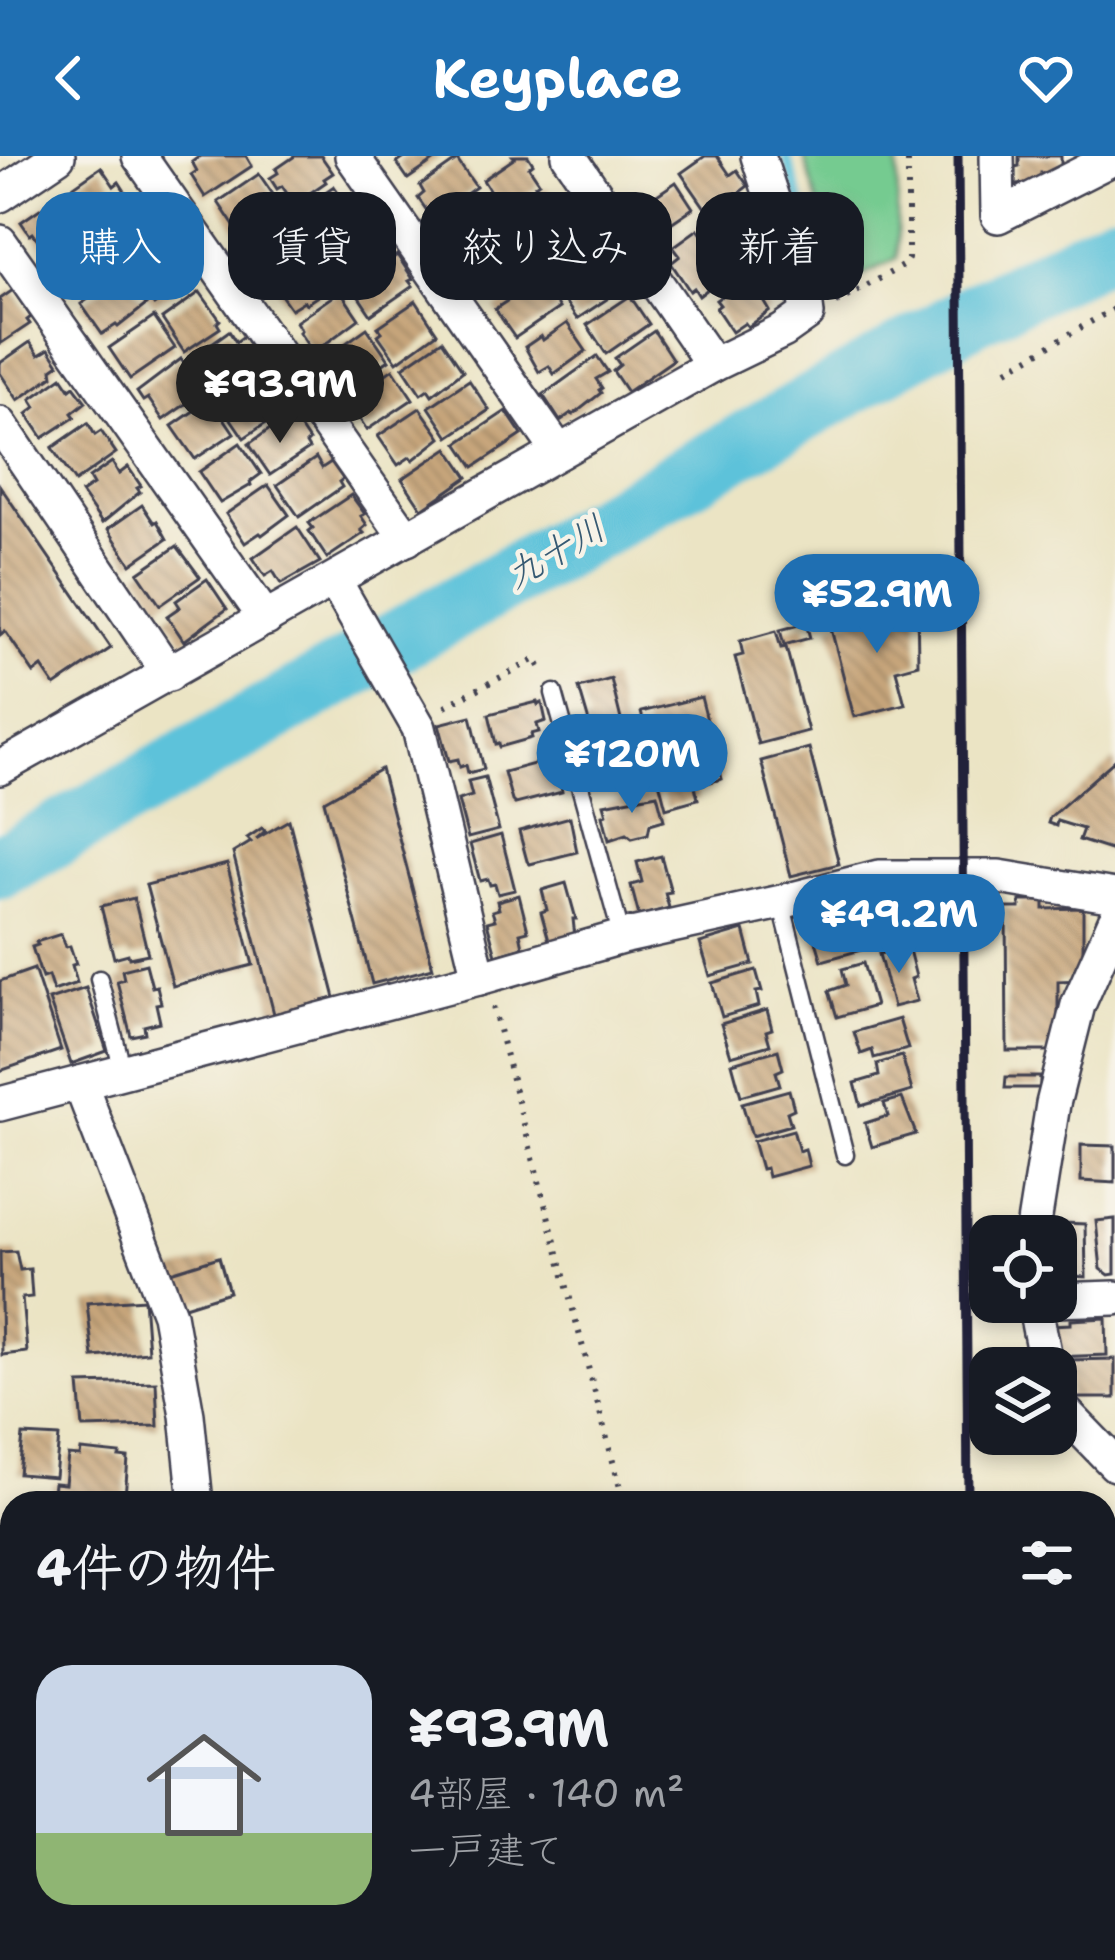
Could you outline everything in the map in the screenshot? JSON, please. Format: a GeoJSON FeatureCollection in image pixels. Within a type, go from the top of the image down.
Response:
{"type":"FeatureCollection","features":[{"type":"Feature","properties":{"kind":"street"},"geometry":{"type":"LineString","coordinates":[[0,195],[58,156]]}},
{"type":"Feature","properties":{"kind":"street"},"geometry":{"type":"LineString","coordinates":[[139,156],[407,539]]}},
{"type":"Feature","properties":{"kind":"street"},"geometry":{"type":"LineString","coordinates":[[352,156],[559,452]]}},
{"type":"Feature","properties":{"kind":"street"},"geometry":{"type":"LineString","coordinates":[[569,156],[713,365]]}},
{"type":"Feature","properties":{"kind":"street"},"geometry":{"type":"LineString","coordinates":[[0,768],[807,314],[806,298],[758,156]]}},
{"type":"Feature","properties":{"kind":"street"},"geometry":{"type":"LineString","coordinates":[[997,156],[998,216],[1115,158]]}},
{"type":"Feature","properties":{"kind":"street"},"geometry":{"type":"LineString","coordinates":[[0,242],[266,619]]}},
{"type":"Feature","properties":{"kind":"street"},"geometry":{"type":"LineString","coordinates":[[0,424],[169,674]]}},
{"type":"Feature","properties":{"kind":"street"},"geometry":{"type":"LineString","coordinates":[[334,580],[419,728],[482,977]]}},
{"type":"Feature","properties":{"kind":"street"},"geometry":{"type":"LineString","coordinates":[[0,1104],[622,937],[879,877],[999,877],[1115,896]]}},
{"type":"Feature","properties":{"kind":"street"},"geometry":{"type":"LineString","coordinates":[[1035,1215],[1053,1104],[1078,1005],[1115,921]]}},
{"type":"Feature","properties":{"kind":"street"},"geometry":{"type":"LineString","coordinates":[[80,1083],[169,1314],[195,1491]]}},
{"type":"Feature","properties":{"kind":"street"},"geometry":{"type":"LineString","coordinates":[[1077,1299],[1115,1298]]}},
{"type":"Feature","properties":{"kind":"street"},"geometry":{"type":"LineString","coordinates":[[1077,1425],[1115,1464]]}},
{"type":"Feature","properties":{"kind":"lane"},"geometry":{"type":"LineString","coordinates":[[554,693],[622,937]]}},
{"type":"Feature","properties":{"kind":"lane"},"geometry":{"type":"LineString","coordinates":[[782,902],[845,1155]]}},
{"type":"Feature","properties":{"kind":"lane"},"geometry":{"type":"LineString","coordinates":[[99,979],[123,1071]]}},
{"type":"Feature","properties":{"kind":"path"},"geometry":{"type":"LineString","coordinates":[[864,287],[908,260],[908,156]]}},
{"type":"Feature","properties":{"kind":"path"},"geometry":{"type":"LineString","coordinates":[[827,308],[841,300]]}},
{"type":"Feature","properties":{"kind":"path"},"geometry":{"type":"LineString","coordinates":[[1007,370],[1115,308]]}},
{"type":"Feature","properties":{"kind":"path"},"geometry":{"type":"LineString","coordinates":[[405,705],[418,701],[426,716],[536,659],[554,693]]}},
{"type":"Feature","properties":{"kind":"path"},"geometry":{"type":"LineString","coordinates":[[482,977],[621,1491]]}},
{"type":"Feature","properties":{"kind":"green space"},"geometry":{"type":"Polygon","coordinates":[[[804,156],[898,156],[897,258],[864,275],[864,192],[815,192],[804,156]]]}},
{"type":"Feature","properties":{"kind":"building"},"geometry":{"type":"Polygon","coordinates":[[[200,156],[246,156],[252,166],[205,197],[191,175],[197,171],[192,162],[200,156]]]}},
{"type":"Feature","properties":{"kind":"building"},"geometry":{"type":"Polygon","coordinates":[[[295,156],[321,156],[333,173],[311,192],[286,192],[282,186],[277,189],[270,178],[278,173],[276,169],[295,156]]]}},
{"type":"Feature","properties":{"kind":"building"},"geometry":{"type":"Polygon","coordinates":[[[400,156],[441,156],[408,179],[397,163],[403,159],[400,156]]]}},
{"type":"Feature","properties":{"kind":"building"},"geometry":{"type":"Polygon","coordinates":[[[528,156],[537,187],[529,192],[491,192],[483,180],[515,158],[528,156]]]}},
{"type":"Feature","properties":{"kind":"building"},"geometry":{"type":"Polygon","coordinates":[[[705,156],[717,156],[730,175],[737,170],[748,186],[740,192],[696,195],[681,173],[705,156]]]}},
{"type":"Feature","properties":{"kind":"building"},"geometry":{"type":"Polygon","coordinates":[[[1019,156],[1061,156],[1061,172],[1041,173],[1041,182],[1015,184],[1019,156]]]}},
{"type":"Feature","properties":{"kind":"building"},"geometry":{"type":"Polygon","coordinates":[[[457,160],[476,187],[469,192],[423,192],[420,186],[457,160]]]}},
{"type":"Feature","properties":{"kind":"building"},"geometry":{"type":"Polygon","coordinates":[[[101,167],[114,186],[119,182],[126,192],[74,192],[71,188],[101,167]]]}},
{"type":"Feature","properties":{"kind":"building"},"geometry":{"type":"Polygon","coordinates":[[[259,174],[271,192],[233,192],[259,174]]]}},
{"type":"Feature","properties":{"kind":"building"},"geometry":{"type":"Polygon","coordinates":[[[676,182],[693,208],[672,222],[672,192],[661,192],[676,182]]]}},
{"type":"Feature","properties":{"kind":"building"},"geometry":{"type":"Polygon","coordinates":[[[228,195],[228,217],[218,202],[228,195]]]}},
{"type":"Feature","properties":{"kind":"building"},"geometry":{"type":"Polygon","coordinates":[[[36,212],[36,237],[30,235],[21,222],[36,212]]]}},
{"type":"Feature","properties":{"kind":"building"},"geometry":{"type":"Polygon","coordinates":[[[696,230],[696,291],[690,291],[672,264],[680,256],[673,247],[696,230]]]}},
{"type":"Feature","properties":{"kind":"building"},"geometry":{"type":"Polygon","coordinates":[[[396,256],[413,286],[396,298],[396,256]]]}},
{"type":"Feature","properties":{"kind":"building"},"geometry":{"type":"Polygon","coordinates":[[[13,290],[31,317],[30,324],[0,344],[0,299],[13,290]]]}},
{"type":"Feature","properties":{"kind":"building"},"geometry":{"type":"Polygon","coordinates":[[[204,298],[220,320],[220,328],[184,352],[162,319],[189,300],[204,298]]]}},
{"type":"Feature","properties":{"kind":"building"},"geometry":{"type":"Polygon","coordinates":[[[87,300],[142,300],[146,305],[102,334],[81,304],[87,300]]]}},
{"type":"Feature","properties":{"kind":"building"},"geometry":{"type":"Polygon","coordinates":[[[285,300],[312,300],[304,301],[291,309],[285,300]]]}},
{"type":"Feature","properties":{"kind":"building"},"geometry":{"type":"Polygon","coordinates":[[[327,300],[346,300],[359,319],[313,353],[296,322],[327,300]]]}},
{"type":"Feature","properties":{"kind":"building"},"geometry":{"type":"Polygon","coordinates":[[[361,300],[393,300],[371,315],[361,300]]]}},
{"type":"Feature","properties":{"kind":"building"},"geometry":{"type":"Polygon","coordinates":[[[508,300],[554,300],[559,308],[515,338],[495,309],[508,300]]]}},
{"type":"Feature","properties":{"kind":"building"},"geometry":{"type":"Polygon","coordinates":[[[564,300],[606,300],[577,319],[564,300]]]}},
{"type":"Feature","properties":{"kind":"building"},"geometry":{"type":"Polygon","coordinates":[[[624,300],[633,300],[649,324],[606,354],[587,325],[624,300]]]}},
{"type":"Feature","properties":{"kind":"building"},"geometry":{"type":"Polygon","coordinates":[[[716,300],[766,300],[770,311],[732,332],[716,308],[720,305],[716,300]]]}},
{"type":"Feature","properties":{"kind":"building"},"geometry":{"type":"Polygon","coordinates":[[[416,301],[437,333],[397,362],[378,335],[382,332],[378,327],[416,301]]]}},
{"type":"Feature","properties":{"kind":"building"},"geometry":{"type":"Polygon","coordinates":[[[154,317],[175,348],[130,379],[109,348],[154,317]]]}},
{"type":"Feature","properties":{"kind":"building"},"geometry":{"type":"Polygon","coordinates":[[[567,323],[586,351],[554,374],[549,366],[539,372],[525,347],[567,323]]]}},
{"type":"Feature","properties":{"kind":"building"},"geometry":{"type":"Polygon","coordinates":[[[367,328],[389,360],[349,388],[332,353],[367,328]]]}},
{"type":"Feature","properties":{"kind":"building"},"geometry":{"type":"Polygon","coordinates":[[[229,331],[236,342],[244,336],[256,355],[255,362],[212,391],[192,357],[229,331]]]}},
{"type":"Feature","properties":{"kind":"building"},"geometry":{"type":"Polygon","coordinates":[[[654,331],[673,360],[627,392],[613,371],[620,365],[615,358],[654,331]]]}},
{"type":"Feature","properties":{"kind":"building"},"geometry":{"type":"Polygon","coordinates":[[[442,340],[463,371],[432,395],[428,389],[421,394],[403,367],[442,340]]]}},
{"type":"Feature","properties":{"kind":"building"},"geometry":{"type":"Polygon","coordinates":[[[30,342],[39,355],[49,349],[59,364],[52,369],[53,376],[18,400],[0,373],[0,363],[30,342]]]}},
{"type":"Feature","properties":{"kind":"building"},"geometry":{"type":"Polygon","coordinates":[[[597,356],[608,372],[596,379],[601,393],[560,421],[543,395],[597,356]]]}},
{"type":"Feature","properties":{"kind":"building"},"geometry":{"type":"Polygon","coordinates":[[[181,359],[203,392],[163,420],[148,398],[143,401],[137,392],[181,359]]]}},
{"type":"Feature","properties":{"kind":"building"},"geometry":{"type":"Polygon","coordinates":[[[393,369],[413,399],[367,430],[353,409],[359,405],[353,397],[393,369]]]}},
{"type":"Feature","properties":{"kind":"building"},"geometry":{"type":"Polygon","coordinates":[[[62,377],[86,402],[72,413],[75,417],[43,438],[27,414],[36,407],[31,399],[62,377]]]}},
{"type":"Feature","properties":{"kind":"building"},"geometry":{"type":"Polygon","coordinates":[[[255,379],[266,393],[274,388],[285,404],[278,408],[281,413],[244,438],[220,403],[255,379]]]}},
{"type":"Feature","properties":{"kind":"building"},"geometry":{"type":"Polygon","coordinates":[[[469,380],[489,410],[449,437],[429,407],[469,380]]]}},
{"type":"Feature","properties":{"kind":"building"},"geometry":{"type":"Polygon","coordinates":[[[211,399],[234,433],[195,459],[172,426],[211,399]]]}},
{"type":"Feature","properties":{"kind":"building"},"geometry":{"type":"Polygon","coordinates":[[[420,408],[441,438],[413,460],[410,457],[398,465],[378,436],[420,408]]]}},
{"type":"Feature","properties":{"kind":"building"},"geometry":{"type":"Polygon","coordinates":[[[506,411],[522,435],[474,467],[458,443],[506,411]]]}},
{"type":"Feature","properties":{"kind":"building"},"geometry":{"type":"Polygon","coordinates":[[[284,419],[290,428],[297,423],[309,449],[270,475],[249,444],[284,419]]]}},
{"type":"Feature","properties":{"kind":"building"},"geometry":{"type":"Polygon","coordinates":[[[88,423],[95,435],[101,431],[116,453],[75,482],[52,448],[88,423]]]}},
{"type":"Feature","properties":{"kind":"building"},"geometry":{"type":"Polygon","coordinates":[[[240,443],[261,474],[220,503],[199,472],[240,443]]]}},
{"type":"Feature","properties":{"kind":"building"},"geometry":{"type":"Polygon","coordinates":[[[448,448],[468,477],[422,509],[402,479],[448,448]]]}},
{"type":"Feature","properties":{"kind":"building"},"geometry":{"type":"Polygon","coordinates":[[[316,458],[322,468],[331,462],[343,479],[342,487],[299,517],[277,485],[316,458]]]}},
{"type":"Feature","properties":{"kind":"building"},"geometry":{"type":"Polygon","coordinates":[[[112,462],[119,474],[128,467],[141,486],[137,488],[140,492],[102,523],[81,493],[93,485],[89,478],[112,462]]]}},
{"type":"Feature","properties":{"kind":"building"},"geometry":{"type":"Polygon","coordinates":[[[268,485],[289,515],[245,543],[226,514],[268,485]]]}},
{"type":"Feature","properties":{"kind":"building"},"geometry":{"type":"Polygon","coordinates":[[[0,486],[111,648],[55,686],[42,667],[34,673],[5,631],[0,635],[0,486]]]}},
{"type":"Feature","properties":{"kind":"building"},"geometry":{"type":"Polygon","coordinates":[[[351,495],[365,514],[361,516],[367,525],[361,530],[364,533],[327,558],[309,531],[313,528],[309,523],[351,495]]]}},
{"type":"Feature","properties":{"kind":"building"},"geometry":{"type":"Polygon","coordinates":[[[142,505],[167,539],[131,564],[108,529],[142,505]]]}},
{"type":"Feature","properties":{"kind":"building"},"geometry":{"type":"Polygon","coordinates":[[[297,527],[320,562],[281,584],[273,571],[265,576],[253,558],[297,527]]]}},
{"type":"Feature","properties":{"kind":"building"},"geometry":{"type":"Polygon","coordinates":[[[177,546],[200,577],[160,605],[138,573],[177,546]]]}},
{"type":"Feature","properties":{"kind":"building"},"geometry":{"type":"Polygon","coordinates":[[[207,579],[227,609],[184,641],[167,616],[180,607],[176,601],[207,579]]]}},
{"type":"Feature","properties":{"kind":"building"},"geometry":{"type":"Polygon","coordinates":[[[917,599],[918,664],[896,670],[905,704],[854,717],[830,625],[917,599]]]}},
{"type":"Feature","properties":{"kind":"building"},"geometry":{"type":"Polygon","coordinates":[[[806,623],[810,638],[784,645],[780,630],[806,623]]]}},
{"type":"Feature","properties":{"kind":"building"},"geometry":{"type":"Polygon","coordinates":[[[776,631],[781,648],[786,647],[808,731],[758,744],[735,657],[743,655],[740,641],[776,631]]]}},
{"type":"Feature","properties":{"kind":"building"},"geometry":{"type":"Polygon","coordinates":[[[611,679],[624,732],[587,736],[584,723],[589,722],[579,688],[611,679]]]}},
{"type":"Feature","properties":{"kind":"building"},"geometry":{"type":"Polygon","coordinates":[[[701,697],[722,779],[695,786],[698,799],[666,808],[641,712],[701,697]]]}},
{"type":"Feature","properties":{"kind":"building"},"geometry":{"type":"Polygon","coordinates":[[[542,703],[546,721],[537,724],[539,732],[500,747],[496,744],[489,714],[542,703]]]}},
{"type":"Feature","properties":{"kind":"building"},"geometry":{"type":"Polygon","coordinates":[[[471,716],[484,769],[468,773],[458,759],[449,761],[439,724],[471,716]]]}},
{"type":"Feature","properties":{"kind":"building"},"geometry":{"type":"Polygon","coordinates":[[[639,734],[649,769],[599,782],[589,747],[639,734]]]}},
{"type":"Feature","properties":{"kind":"building"},"geometry":{"type":"Polygon","coordinates":[[[809,748],[839,864],[791,876],[761,761],[809,748]]]}},
{"type":"Feature","properties":{"kind":"building"},"geometry":{"type":"Polygon","coordinates":[[[556,758],[562,792],[515,804],[504,772],[556,758]]]}},
{"type":"Feature","properties":{"kind":"building"},"geometry":{"type":"Polygon","coordinates":[[[1115,760],[1115,841],[1110,850],[1079,840],[1083,829],[1048,823],[1050,817],[1115,760]]]}},
{"type":"Feature","properties":{"kind":"building"},"geometry":{"type":"Polygon","coordinates":[[[381,769],[433,968],[372,984],[324,801],[381,769]]]}},
{"type":"Feature","properties":{"kind":"building"},"geometry":{"type":"Polygon","coordinates":[[[485,777],[499,830],[468,838],[458,800],[472,796],[468,781],[485,777]]]}},
{"type":"Feature","properties":{"kind":"building"},"geometry":{"type":"Polygon","coordinates":[[[657,794],[664,820],[650,824],[648,834],[609,840],[604,804],[657,794]]]}},
{"type":"Feature","properties":{"kind":"building"},"geometry":{"type":"Polygon","coordinates":[[[570,817],[577,852],[530,864],[519,831],[570,817]]]}},
{"type":"Feature","properties":{"kind":"building"},"geometry":{"type":"Polygon","coordinates":[[[289,820],[335,998],[274,1014],[233,853],[262,828],[265,831],[256,839],[289,820]]]}},
{"type":"Feature","properties":{"kind":"building"},"geometry":{"type":"Polygon","coordinates":[[[501,835],[515,890],[498,894],[495,884],[480,881],[470,844],[501,835]]]}},
{"type":"Feature","properties":{"kind":"building"},"geometry":{"type":"Polygon","coordinates":[[[661,856],[671,892],[665,893],[669,908],[639,916],[631,885],[642,882],[637,862],[661,856]]]}},
{"type":"Feature","properties":{"kind":"building"},"geometry":{"type":"Polygon","coordinates":[[[227,864],[253,965],[173,986],[146,885],[227,864]]]}},
{"type":"Feature","properties":{"kind":"building"},"geometry":{"type":"Polygon","coordinates":[[[566,883],[576,919],[575,937],[550,944],[541,912],[547,910],[542,890],[566,883]]]}},
{"type":"Feature","properties":{"kind":"building"},"geometry":{"type":"Polygon","coordinates":[[[907,894],[924,935],[886,946],[874,904],[907,894]]]}},
{"type":"Feature","properties":{"kind":"building"},"geometry":{"type":"Polygon","coordinates":[[[519,895],[528,931],[520,933],[523,947],[496,955],[487,922],[495,920],[492,911],[499,909],[497,901],[519,895]]]}},
{"type":"Feature","properties":{"kind":"building"},"geometry":{"type":"Polygon","coordinates":[[[134,898],[148,954],[114,958],[101,906],[134,898]]]}},
{"type":"Feature","properties":{"kind":"building"},"geometry":{"type":"Polygon","coordinates":[[[1020,901],[1044,901],[1044,909],[1083,908],[1083,980],[1058,981],[1058,1051],[1007,1051],[1006,908],[1020,908],[1020,901]]]}},
{"type":"Feature","properties":{"kind":"building"},"geometry":{"type":"Polygon","coordinates":[[[847,902],[861,950],[822,961],[815,938],[823,935],[820,927],[827,925],[823,908],[847,902]]]}},
{"type":"Feature","properties":{"kind":"building"},"geometry":{"type":"Polygon","coordinates":[[[744,930],[753,964],[710,976],[700,943],[744,930]]]}},
{"type":"Feature","properties":{"kind":"building"},"geometry":{"type":"Polygon","coordinates":[[[61,934],[76,964],[72,965],[77,983],[53,991],[48,976],[42,978],[32,947],[61,934]]]}},
{"type":"Feature","properties":{"kind":"building"},"geometry":{"type":"Polygon","coordinates":[[[908,946],[917,1001],[893,1007],[879,954],[908,946]]]}},
{"type":"Feature","properties":{"kind":"building"},"geometry":{"type":"Polygon","coordinates":[[[863,963],[875,1006],[837,1017],[829,991],[846,985],[842,969],[863,963]]]}},
{"type":"Feature","properties":{"kind":"building"},"geometry":{"type":"Polygon","coordinates":[[[146,964],[152,987],[157,986],[160,1022],[131,1036],[117,981],[124,979],[122,970],[146,964]]]}},
{"type":"Feature","properties":{"kind":"building"},"geometry":{"type":"Polygon","coordinates":[[[34,969],[61,1050],[0,1071],[0,981],[34,969]]]}},
{"type":"Feature","properties":{"kind":"building"},"geometry":{"type":"Polygon","coordinates":[[[756,970],[762,991],[756,992],[759,1006],[722,1017],[712,983],[756,970]]]}},
{"type":"Feature","properties":{"kind":"building"},"geometry":{"type":"Polygon","coordinates":[[[86,988],[107,1051],[71,1064],[49,1000],[86,988]]]}},
{"type":"Feature","properties":{"kind":"building"},"geometry":{"type":"Polygon","coordinates":[[[767,1010],[770,1045],[731,1056],[721,1024],[767,1010]]]}},
{"type":"Feature","properties":{"kind":"building"},"geometry":{"type":"Polygon","coordinates":[[[899,1019],[908,1049],[874,1058],[872,1050],[861,1054],[854,1032],[899,1019]]]}},
{"type":"Feature","properties":{"kind":"building"},"geometry":{"type":"Polygon","coordinates":[[[778,1050],[783,1069],[776,1072],[780,1085],[741,1096],[732,1063],[778,1050]]]}},
{"type":"Feature","properties":{"kind":"building"},"geometry":{"type":"Polygon","coordinates":[[[902,1056],[912,1091],[861,1106],[855,1083],[879,1076],[877,1064],[902,1056]]]}},
{"type":"Feature","properties":{"kind":"building"},"geometry":{"type":"Polygon","coordinates":[[[1006,1077],[1040,1077],[1040,1088],[1005,1088],[1006,1077]]]}},
{"type":"Feature","properties":{"kind":"building"},"geometry":{"type":"Polygon","coordinates":[[[789,1090],[794,1109],[787,1112],[791,1125],[752,1136],[742,1103],[789,1090]]]}},
{"type":"Feature","properties":{"kind":"building"},"geometry":{"type":"Polygon","coordinates":[[[902,1098],[916,1134],[872,1147],[865,1123],[888,1116],[884,1103],[902,1098]]]}},
{"type":"Feature","properties":{"kind":"building"},"geometry":{"type":"Polygon","coordinates":[[[793,1130],[809,1166],[768,1177],[753,1141],[793,1130]]]}},
{"type":"Feature","properties":{"kind":"building"},"geometry":{"type":"Polygon","coordinates":[[[1081,1145],[1115,1146],[1115,1183],[1081,1181],[1081,1145]]]}},
{"type":"Feature","properties":{"kind":"building"},"geometry":{"type":"Polygon","coordinates":[[[1115,1219],[1115,1274],[1109,1275],[1101,1269],[1096,1221],[1115,1219]]]}},
{"type":"Feature","properties":{"kind":"building"},"geometry":{"type":"Polygon","coordinates":[[[1077,1224],[1085,1224],[1086,1277],[1077,1276],[1077,1224]]]}},
{"type":"Feature","properties":{"kind":"building"},"geometry":{"type":"Polygon","coordinates":[[[16,1251],[20,1270],[30,1269],[32,1297],[22,1298],[27,1352],[2,1355],[0,1252],[16,1251]]]}},
{"type":"Feature","properties":{"kind":"building"},"geometry":{"type":"Polygon","coordinates":[[[219,1257],[229,1292],[178,1308],[167,1273],[219,1257]]]}},
{"type":"Feature","properties":{"kind":"building"},"geometry":{"type":"Polygon","coordinates":[[[144,1299],[148,1352],[93,1357],[87,1303],[144,1299]]]}},
{"type":"Feature","properties":{"kind":"building"},"geometry":{"type":"Polygon","coordinates":[[[1106,1318],[1107,1355],[1077,1356],[1077,1347],[1052,1347],[1051,1325],[1106,1318]]]}},
{"type":"Feature","properties":{"kind":"building"},"geometry":{"type":"Polygon","coordinates":[[[1115,1359],[1115,1398],[1077,1398],[1077,1360],[1115,1359]]]}},
{"type":"Feature","properties":{"kind":"building"},"geometry":{"type":"Polygon","coordinates":[[[156,1382],[158,1426],[83,1428],[79,1384],[156,1382]]]}},
{"type":"Feature","properties":{"kind":"building"},"geometry":{"type":"Polygon","coordinates":[[[23,1435],[59,1437],[55,1477],[19,1474],[23,1435]]]}},
{"type":"Feature","properties":{"kind":"building"},"geometry":{"type":"Polygon","coordinates":[[[81,1450],[128,1458],[125,1491],[53,1491],[54,1483],[65,1484],[68,1455],[80,1456],[81,1450]]]}},
{"type":"Feature","properties":{"kind":"waterway"},"geometry":{"type":"LineString","coordinates":[[786,156],[798,192]]}},
{"type":"Feature","properties":{"kind":"waterway","name":"九十川"},"geometry":{"type":"LineString","coordinates":[[0,867],[971,315],[1115,244]]}},
{"type":"Feature","properties":{"kind":"railway"},"geometry":{"type":"LineString","coordinates":[[958,156],[968,1491]]}}]}
